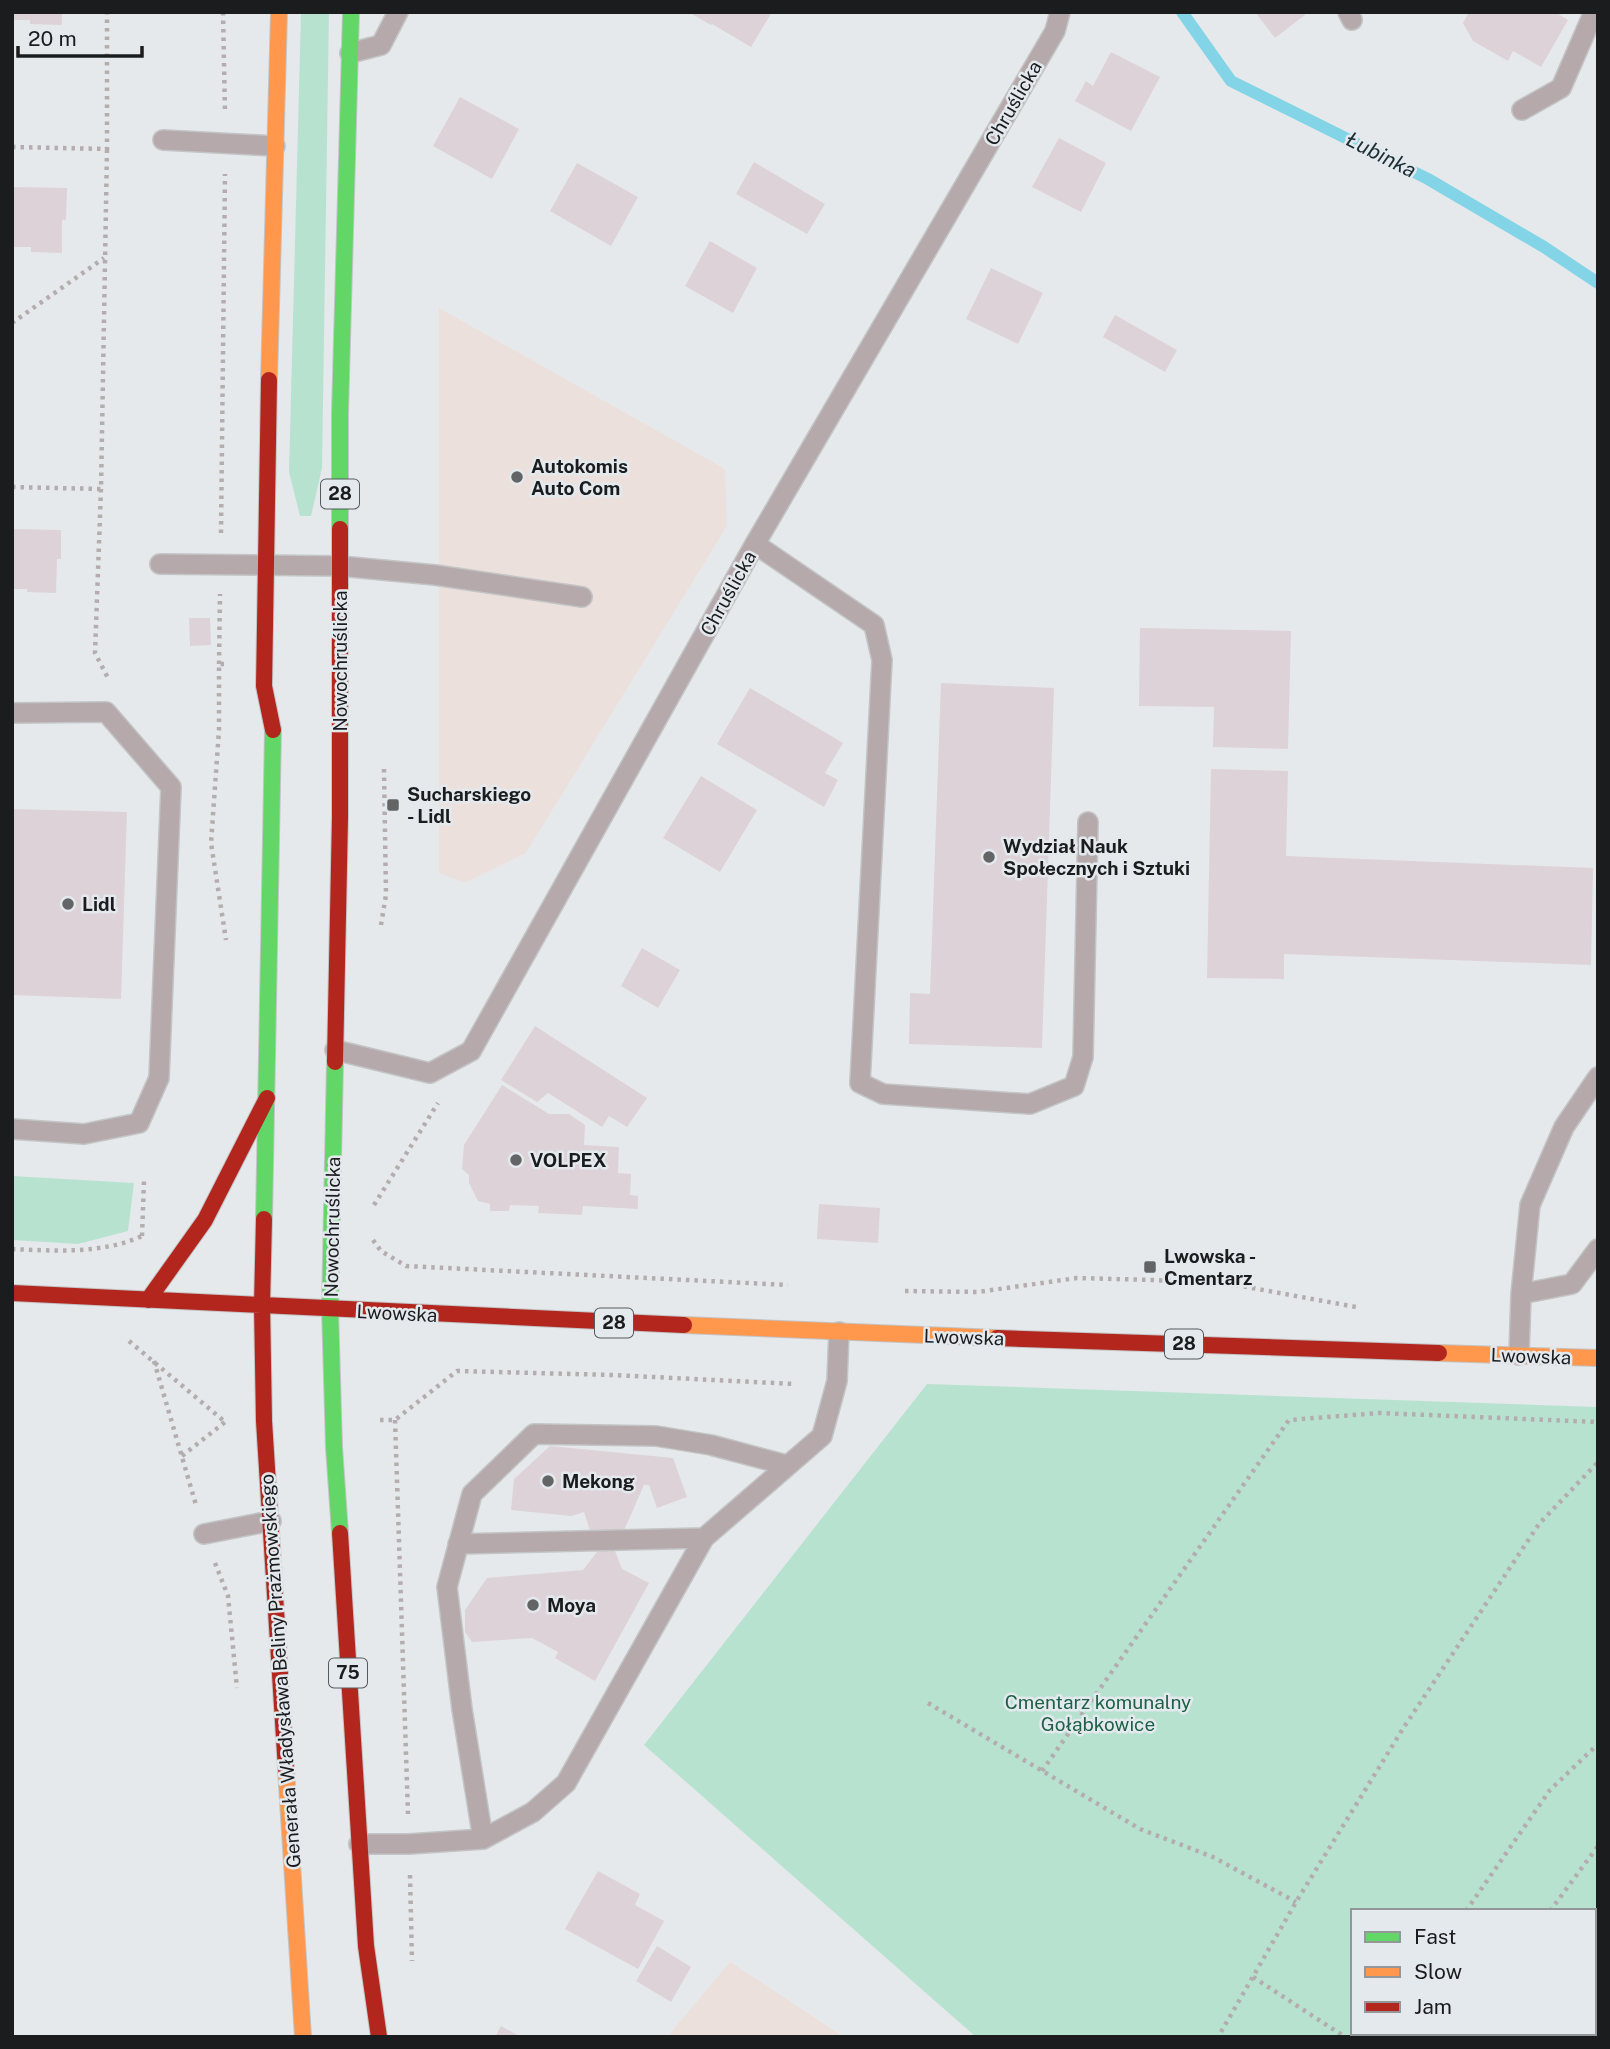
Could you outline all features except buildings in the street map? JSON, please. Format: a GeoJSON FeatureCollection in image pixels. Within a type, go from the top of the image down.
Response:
{"type":"FeatureCollection","features":[{"type":"Feature","properties":{"kind":"main road"},"geometry":{"type":"LineString","coordinates":[[12,1293],[262,1305],[273,732],[264,686],[265,566],[279,12]]}},
{"type":"Feature","properties":{"kind":"main road","name":"Nowochruślicka"},"geometry":{"type":"LineString","coordinates":[[330,1309],[340,817],[340,413],[351,12]]}},
{"type":"Feature","properties":{"kind":"main road"},"geometry":{"type":"LineString","coordinates":[[148,1300],[205,1220],[267,1098]]}},
{"type":"Feature","properties":{"kind":"main road","name":"28"},"geometry":{"type":"LineString","coordinates":[[262,1305],[330,1309]]}},
{"type":"Feature","properties":{"kind":"main road","name":"Generała Władysława Beliny Prażmowskiego"},"geometry":{"type":"LineString","coordinates":[[262,1305],[264,1421],[303,2037]]}},
{"type":"Feature","properties":{"kind":"main road","name":"Lwowska"},"geometry":{"type":"LineString","coordinates":[[330,1309],[839,1332],[1598,1358]]}},
{"type":"Feature","properties":{"kind":"main road","name":"75"},"geometry":{"type":"LineString","coordinates":[[330,1309],[334,1447],[359,1844],[366,1946],[379,2037]]}},
{"type":"Feature","properties":{"kind":"lane"},"geometry":{"type":"LineString","coordinates":[[350,53],[381,45],[398,12]]}},
{"type":"Feature","properties":{"kind":"lane","name":"Chruślicka"},"geometry":{"type":"LineString","coordinates":[[335,1051],[430,1073],[471,1051],[755,544],[1055,31],[1060,12]]}},
{"type":"Feature","properties":{"kind":"lane"},"geometry":{"type":"LineString","coordinates":[[1522,110],[1561,88],[1594,12]]}},
{"type":"Feature","properties":{"kind":"lane"},"geometry":{"type":"LineString","coordinates":[[163,140],[275,146]]}},
{"type":"Feature","properties":{"kind":"lane"},"geometry":{"type":"LineString","coordinates":[[755,544],[874,625],[882,660],[860,1083],[883,1094],[1030,1104],[1074,1086],[1083,1057],[1088,822]]}},
{"type":"Feature","properties":{"kind":"lane"},"geometry":{"type":"LineString","coordinates":[[160,564],[340,566],[435,575],[582,597]]}},
{"type":"Feature","properties":{"kind":"lane"},"geometry":{"type":"LineString","coordinates":[[12,713],[106,712],[171,787],[159,1078],[139,1122],[84,1134],[12,1129]]}},
{"type":"Feature","properties":{"kind":"lane"},"geometry":{"type":"LineString","coordinates":[[1519,1355],[1521,1294],[1530,1205],[1564,1127],[1598,1077]]}},
{"type":"Feature","properties":{"kind":"lane"},"geometry":{"type":"LineString","coordinates":[[1521,1294],[1572,1284],[1597,1250]]}},
{"type":"Feature","properties":{"kind":"lane"},"geometry":{"type":"LineString","coordinates":[[359,1844],[483,1839],[533,1812],[566,1783],[704,1538],[822,1436],[837,1381],[839,1332]]}},
{"type":"Feature","properties":{"kind":"lane"},"geometry":{"type":"LineString","coordinates":[[483,1839],[462,1709],[447,1587],[472,1494],[534,1434],[656,1436],[711,1445],[786,1465]]}},
{"type":"Feature","properties":{"kind":"lane"},"geometry":{"type":"LineString","coordinates":[[204,1534],[271,1521]]}},
{"type":"Feature","properties":{"kind":"lane"},"geometry":{"type":"LineString","coordinates":[[458,1544],[704,1538]]}},
{"type":"Feature","properties":{"kind":"path"},"geometry":{"type":"LineString","coordinates":[[107,12],[101,489],[95,653],[113,686]]}},
{"type":"Feature","properties":{"kind":"path"},"geometry":{"type":"LineString","coordinates":[[223,12],[226,143],[219,730],[211,843],[227,946]]}},
{"type":"Feature","properties":{"kind":"path"},"geometry":{"type":"LineString","coordinates":[[12,147],[107,149]]}},
{"type":"Feature","properties":{"kind":"path"},"geometry":{"type":"LineString","coordinates":[[12,323],[105,257]]}},
{"type":"Feature","properties":{"kind":"path"},"geometry":{"type":"LineString","coordinates":[[12,487],[101,489]]}},
{"type":"Feature","properties":{"kind":"path"},"geometry":{"type":"LineString","coordinates":[[219,664],[264,665]]}},
{"type":"Feature","properties":{"kind":"path"},"geometry":{"type":"LineString","coordinates":[[370,1212],[442,1097]]}},
{"type":"Feature","properties":{"kind":"path"},"geometry":{"type":"LineString","coordinates":[[142,1236],[144,1181]]}},
{"type":"Feature","properties":{"kind":"path"},"geometry":{"type":"LineString","coordinates":[[12,1249],[71,1251],[130,1245],[154,1229]]}},
{"type":"Feature","properties":{"kind":"path"},"geometry":{"type":"LineString","coordinates":[[369,1233],[381,1251],[406,1266],[800,1286]]}},
{"type":"Feature","properties":{"kind":"path"},"geometry":{"type":"LineString","coordinates":[[896,1290],[978,1292],[1077,1278],[1177,1281],[1225,1283],[1361,1307]]}},
{"type":"Feature","properties":{"kind":"path"},"geometry":{"type":"LineString","coordinates":[[127,1330],[127,1339],[225,1422],[182,1456]]}},
{"type":"Feature","properties":{"kind":"path"},"geometry":{"type":"LineString","coordinates":[[155,1361],[204,1534],[228,1596],[237,1690]]}},
{"type":"Feature","properties":{"kind":"path"},"geometry":{"type":"LineString","coordinates":[[380,1420],[395,1420],[457,1371],[794,1384]]}},
{"type":"Feature","properties":{"kind":"path"},"geometry":{"type":"LineString","coordinates":[[1042,1771],[1289,1420],[1379,1413],[1598,1422]]}},
{"type":"Feature","properties":{"kind":"path"},"geometry":{"type":"LineString","coordinates":[[395,1420],[413,1974]]}},
{"type":"Feature","properties":{"kind":"path"},"geometry":{"type":"LineString","coordinates":[[1221,2032],[1296,1902],[1404,1727],[1539,1524],[1598,1462]]}},
{"type":"Feature","properties":{"kind":"path"},"geometry":{"type":"LineString","coordinates":[[929,1703],[1140,1829],[1213,1857],[1296,1902]]}},
{"type":"Feature","properties":{"kind":"path"},"geometry":{"type":"LineString","coordinates":[[1467,1909],[1550,1790],[1598,1744]]}},
{"type":"Feature","properties":{"kind":"path"},"geometry":{"type":"LineString","coordinates":[[1551,1909],[1598,1846]]}},
{"type":"Feature","properties":{"kind":"path"},"geometry":{"type":"LineString","coordinates":[[1253,1977],[1345,2037]]}},
{"type":"Feature","properties":{"kind":"shaded area"},"geometry":{"type":"Polygon","coordinates":[[[439,308],[725,469],[727,526],[526,853],[465,883],[439,873],[439,308]]]}},
{"type":"Feature","properties":{"kind":"shaded area"},"geometry":{"type":"Polygon","coordinates":[[[730,1962],[844,2037],[667,2037],[730,1962]]]}},
{"type":"Feature","properties":{"kind":"green space"},"geometry":{"type":"Polygon","coordinates":[[[301,12],[329,12],[322,468],[311,516],[300,516],[289,472],[301,12]]]}},
{"type":"Feature","properties":{"kind":"green space"},"geometry":{"type":"Polygon","coordinates":[[[12,1176],[134,1183],[128,1231],[78,1244],[12,1240],[12,1176]]]}},
{"type":"Feature","properties":{"kind":"green space","name":"Cmentarz komunalny Gołąbkowice"},"geometry":{"type":"Polygon","coordinates":[[[927,1384],[1598,1407],[1598,2037],[976,2037],[644,1745],[927,1384]]]}},
{"type":"Feature","properties":{"kind":"waterway","name":"Łubinka"},"geometry":{"type":"LineString","coordinates":[[1182,12],[1231,81],[1428,179],[1544,247],[1598,283]]}},
{"type":"Feature","properties":{"kind":"traffic: fast"},"geometry":{"type":"LineString","coordinates":[[340,529],[340,413],[351,12]]}},
{"type":"Feature","properties":{"kind":"traffic: fast"},"geometry":{"type":"LineString","coordinates":[[264,1219],[273,730]]}},
{"type":"Feature","properties":{"kind":"traffic: fast"},"geometry":{"type":"LineString","coordinates":[[335,1062],[330,1309],[334,1447],[340,1533]]}},
{"type":"Feature","properties":{"kind":"traffic: slow"},"geometry":{"type":"LineString","coordinates":[[269,380],[279,12]]}},
{"type":"Feature","properties":{"kind":"traffic: slow"},"geometry":{"type":"LineString","coordinates":[[684,1325],[997,1338]]}},
{"type":"Feature","properties":{"kind":"traffic: slow"},"geometry":{"type":"LineString","coordinates":[[1439,1353],[1598,1358]]}},
{"type":"Feature","properties":{"kind":"traffic: slow"},"geometry":{"type":"LineString","coordinates":[[286,1769],[303,2037]]}},
{"type":"Feature","properties":{"kind":"traffic: jam"},"geometry":{"type":"LineString","coordinates":[[269,380],[264,686],[273,730]]}},
{"type":"Feature","properties":{"kind":"traffic: jam"},"geometry":{"type":"LineString","coordinates":[[335,1062],[340,817],[340,529]]}},
{"type":"Feature","properties":{"kind":"traffic: jam"},"geometry":{"type":"LineString","coordinates":[[148,1300],[205,1220],[267,1098]]}},
{"type":"Feature","properties":{"kind":"traffic: jam"},"geometry":{"type":"LineString","coordinates":[[264,1219],[264,1421],[286,1769]]}},
{"type":"Feature","properties":{"kind":"traffic: jam"},"geometry":{"type":"LineString","coordinates":[[12,1293],[262,1305]]}},
{"type":"Feature","properties":{"kind":"traffic: jam"},"geometry":{"type":"LineString","coordinates":[[262,1305],[684,1325]]}},
{"type":"Feature","properties":{"kind":"traffic: jam"},"geometry":{"type":"LineString","coordinates":[[997,1338],[1439,1353]]}},
{"type":"Feature","properties":{"kind":"traffic: jam"},"geometry":{"type":"LineString","coordinates":[[340,1533],[366,1946],[379,2037]]}},
{"type":"Feature","properties":{"kind":"place","name":"Autokomis Auto Com"},"geometry":{"type":"Point","coordinates":[517,477]}},
{"type":"Feature","properties":{"kind":"place","name":"Sucharskiego - Lidl"},"geometry":{"type":"Point","coordinates":[393,805]}},
{"type":"Feature","properties":{"kind":"place","name":"Wydział Nauk Społecznych i Sztuki"},"geometry":{"type":"Point","coordinates":[989,857]}},
{"type":"Feature","properties":{"kind":"place","name":"Lidl"},"geometry":{"type":"Point","coordinates":[68,904]}},
{"type":"Feature","properties":{"kind":"place","name":"VOLPEX"},"geometry":{"type":"Point","coordinates":[516,1160]}},
{"type":"Feature","properties":{"kind":"place","name":"Lwowska - Cmentarz"},"geometry":{"type":"Point","coordinates":[1150,1267]}},
{"type":"Feature","properties":{"kind":"place","name":"Mekong"},"geometry":{"type":"Point","coordinates":[548,1481]}},
{"type":"Feature","properties":{"kind":"place","name":"Moya"},"geometry":{"type":"Point","coordinates":[533,1605]}}]}
